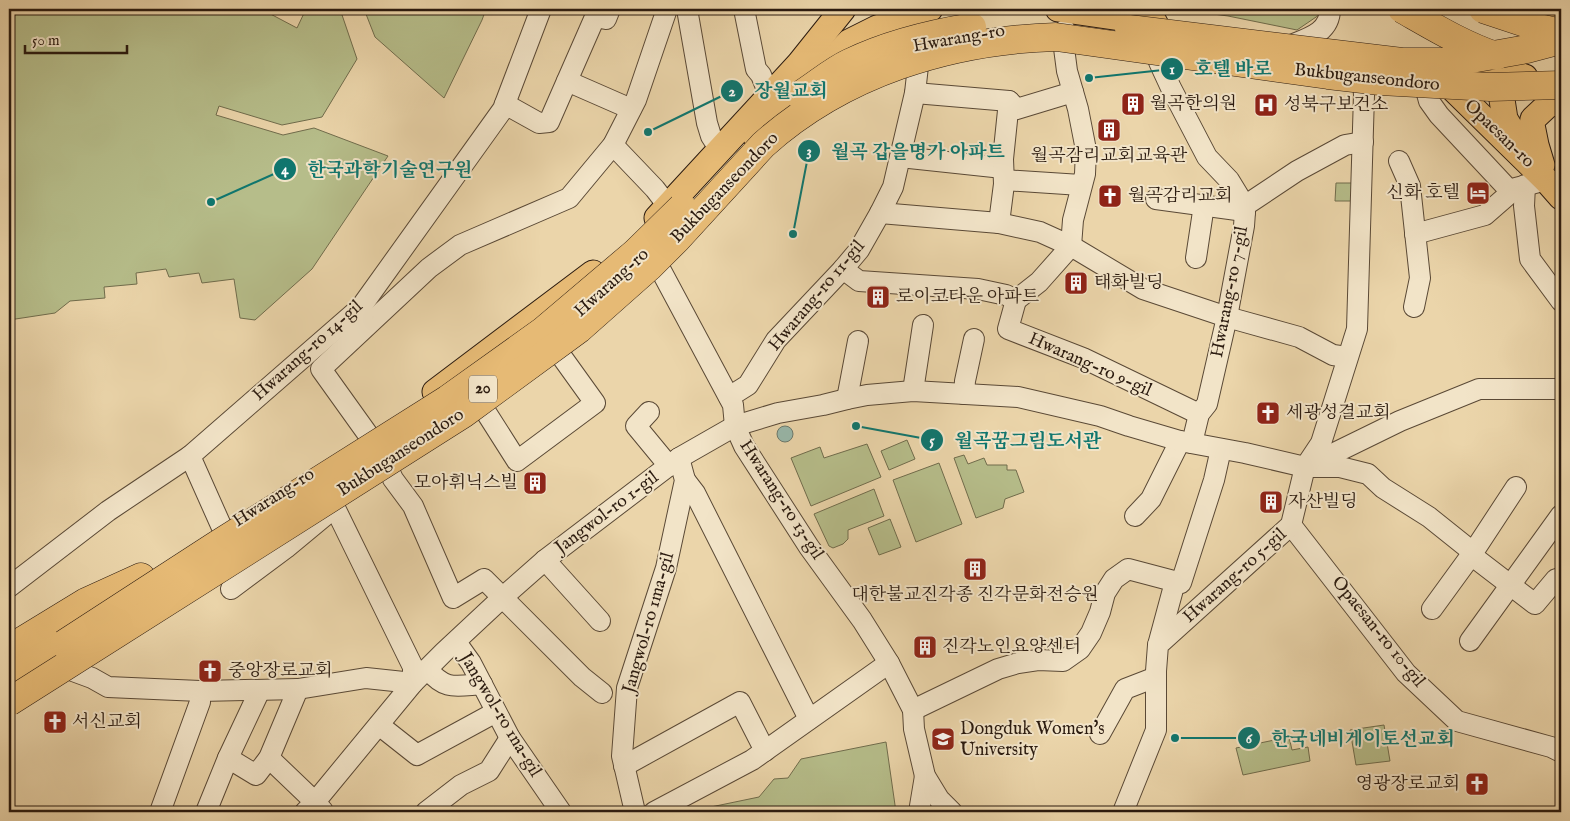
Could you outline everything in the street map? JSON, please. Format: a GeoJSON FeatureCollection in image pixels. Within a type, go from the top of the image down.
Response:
{"type":"FeatureCollection","features":[{"type":"Feature","properties":{"kind":"highway"},"geometry":{"type":"LineString","coordinates":[[1402,9],[1434,28],[1484,52],[1561,78]]}},
{"type":"Feature","properties":{"kind":"highway"},"geometry":{"type":"LineString","coordinates":[[1483,9],[1561,33]]}},
{"type":"Feature","properties":{"kind":"highway"},"geometry":{"type":"LineString","coordinates":[[1539,9],[1561,16]]}},
{"type":"Feature","properties":{"kind":"highway","name":"Bukbuganseondoro"},"geometry":{"type":"LineString","coordinates":[[9,678],[448,399],[543,331],[635,253],[675,215],[753,130],[785,105],[847,64],[882,49],[924,36],[954,30],[1002,23],[1062,21],[1402,62],[1454,62],[1527,49],[1561,39]]}},
{"type":"Feature","properties":{"kind":"highway","name":"Bukbuganseondoro"},"geometry":{"type":"LineString","coordinates":[[9,702],[463,414],[579,329],[649,267],[763,145],[778,132],[797,117],[829,97],[891,68],[952,49],[993,41],[1056,37],[1380,81],[1490,87],[1561,85]]}},
{"type":"Feature","properties":{"kind":"highway"},"geometry":{"type":"LineString","coordinates":[[9,717],[108,652],[220,584],[336,493]]}},
{"type":"Feature","properties":{"kind":"highway"},"geometry":{"type":"LineString","coordinates":[[9,649],[86,602],[141,576]]}},
{"type":"Feature","properties":{"kind":"main road","name":"Hwarang-ro"},"geometry":{"type":"LineString","coordinates":[[9,692],[157,597],[336,493],[383,457],[475,395],[549,339],[667,216],[769,123],[799,64],[843,9]]}},
{"type":"Feature","properties":{"kind":"main road"},"geometry":{"type":"LineString","coordinates":[[779,101],[822,68],[849,42],[877,28],[926,9]]}},
{"type":"Feature","properties":{"kind":"main road"},"geometry":{"type":"LineString","coordinates":[[920,44],[926,9]]}},
{"type":"Feature","properties":{"kind":"main road"},"geometry":{"type":"LineString","coordinates":[[1501,67],[1511,52],[1517,32],[1520,9]]}},
{"type":"Feature","properties":{"kind":"main road","name":"Hwarang-ro"},"geometry":{"type":"LineString","coordinates":[[9,661],[141,576],[223,530],[369,436],[618,265],[650,250],[667,216],[720,150],[779,101],[829,83],[888,53],[957,36],[1030,28],[1062,19],[1161,40],[1361,61],[1425,64]]}},
{"type":"Feature","properties":{"kind":"main road"},"geometry":{"type":"LineString","coordinates":[[1062,19],[1291,45],[1425,64],[1501,67],[1561,94]]}},
{"type":"Feature","properties":{"kind":"main road"},"geometry":{"type":"LineString","coordinates":[[1561,39],[1558,50],[1561,56]]}},
{"type":"Feature","properties":{"kind":"main road","name":"Opaesan-ro"},"geometry":{"type":"LineString","coordinates":[[1425,64],[1536,188]]}},
{"type":"Feature","properties":{"kind":"main road","name":"Opaesan-ro"},"geometry":{"type":"LineString","coordinates":[[1501,67],[1505,119],[1536,188]]}},
{"type":"Feature","properties":{"kind":"main road"},"geometry":{"type":"LineString","coordinates":[[1536,188],[1536,146],[1532,125],[1533,119],[1549,104],[1561,102]]}},
{"type":"Feature","properties":{"kind":"main road"},"geometry":{"type":"LineString","coordinates":[[208,567],[224,548],[226,541],[223,530]]}},
{"type":"Feature","properties":{"kind":"street","name":"Hwarang-ro 14-gil"},"geometry":{"type":"LineString","coordinates":[[9,587],[108,511],[190,456],[361,307],[503,109],[541,9]]}},
{"type":"Feature","properties":{"kind":"street"},"geometry":{"type":"LineString","coordinates":[[505,104],[539,123],[549,122],[596,16],[606,20],[610,9]]}},
{"type":"Feature","properties":{"kind":"street"},"geometry":{"type":"LineString","coordinates":[[369,436],[321,369],[421,275],[460,245],[569,198],[613,144],[636,100],[667,9]]}},
{"type":"Feature","properties":{"kind":"street"},"geometry":{"type":"LineString","coordinates":[[687,9],[707,123],[711,136],[720,150]]}},
{"type":"Feature","properties":{"kind":"street"},"geometry":{"type":"LineString","coordinates":[[744,9],[756,69],[779,101]]}},
{"type":"Feature","properties":{"kind":"street"},"geometry":{"type":"LineString","coordinates":[[1291,45],[1314,36],[1324,29],[1330,9]]}},
{"type":"Feature","properties":{"kind":"street"},"geometry":{"type":"LineString","coordinates":[[843,269],[859,280],[978,289],[1006,295],[1016,300],[1039,282],[1071,246],[1073,220],[1085,174],[1086,150],[1067,71],[1062,19]]}},
{"type":"Feature","properties":{"kind":"street","name":"Hwarang-ro 7-gil"},"geometry":{"type":"LineString","coordinates":[[1135,516],[1151,499],[1186,442],[1199,414],[1206,404],[1227,317],[1244,226],[1244,209],[1229,180],[1206,157],[1159,62],[1161,40]]}},
{"type":"Feature","properties":{"kind":"street","name":"Hwarang-ro 11-gil"},"geometry":{"type":"LineString","coordinates":[[729,397],[748,385],[776,340],[859,250],[880,213],[892,187],[900,157],[915,92],[920,44]]}},
{"type":"Feature","properties":{"kind":"street","name":"Hwarang-ro 5-gil"},"geometry":{"type":"LineString","coordinates":[[1158,645],[1291,525],[1305,467],[1321,443],[1357,329],[1364,95],[1361,61]]}},
{"type":"Feature","properties":{"kind":"street"},"geometry":{"type":"LineString","coordinates":[[1425,64],[1429,101],[1438,115],[1536,188]]}},
{"type":"Feature","properties":{"kind":"street"},"geometry":{"type":"LineString","coordinates":[[567,81],[631,109]]}},
{"type":"Feature","properties":{"kind":"street"},"geometry":{"type":"LineString","coordinates":[[915,92],[1009,100],[1017,109],[1073,92]]}},
{"type":"Feature","properties":{"kind":"street"},"geometry":{"type":"LineString","coordinates":[[999,223],[1009,100]]}},
{"type":"Feature","properties":{"kind":"street"},"geometry":{"type":"LineString","coordinates":[[1156,199],[1244,209],[1297,171],[1345,145],[1363,142]]}},
{"type":"Feature","properties":{"kind":"street"},"geometry":{"type":"LineString","coordinates":[[613,144],[655,189],[667,216]]}},
{"type":"Feature","properties":{"kind":"street"},"geometry":{"type":"LineString","coordinates":[[900,157],[1082,185]]}},
{"type":"Feature","properties":{"kind":"street"},"geometry":{"type":"LineString","coordinates":[[1399,161],[1410,186],[1420,278],[1414,307]]}},
{"type":"Feature","properties":{"kind":"street","name":"Opaesan-ro"},"geometry":{"type":"LineString","coordinates":[[1415,234],[1485,215],[1536,188]]}},
{"type":"Feature","properties":{"kind":"street","name":"Opaesan-ro"},"geometry":{"type":"LineString","coordinates":[[1536,188],[1524,206],[1530,260],[1561,301]]}},
{"type":"Feature","properties":{"kind":"street"},"geometry":{"type":"LineString","coordinates":[[1196,258],[1204,205]]}},
{"type":"Feature","properties":{"kind":"street"},"geometry":{"type":"LineString","coordinates":[[880,213],[999,223],[1040,232],[1071,246],[1143,289],[1227,317],[1299,337],[1333,355],[1347,356]]}},
{"type":"Feature","properties":{"kind":"street","name":"Hwarang-ro 13-gil"},"geometry":{"type":"LineString","coordinates":[[650,250],[733,405],[735,426],[744,446],[809,547],[862,620],[889,663],[913,710],[914,728],[925,776],[945,806]]}},
{"type":"Feature","properties":{"kind":"street"},"geometry":{"type":"LineString","coordinates":[[373,290],[421,275]]}},
{"type":"Feature","properties":{"kind":"street","name":"Hwarang-ro 9-gil"},"geometry":{"type":"LineString","coordinates":[[1016,300],[1008,329],[1083,358],[1199,414]]}},
{"type":"Feature","properties":{"kind":"street"},"geometry":{"type":"LineString","coordinates":[[913,392],[923,325]]}},
{"type":"Feature","properties":{"kind":"street"},"geometry":{"type":"LineString","coordinates":[[475,395],[518,461],[595,403],[549,339]]}},
{"type":"Feature","properties":{"kind":"street"},"geometry":{"type":"LineString","coordinates":[[964,394],[974,339]]}},
{"type":"Feature","properties":{"kind":"street"},"geometry":{"type":"LineString","coordinates":[[847,399],[858,341]]}},
{"type":"Feature","properties":{"kind":"street"},"geometry":{"type":"LineString","coordinates":[[1305,467],[1400,421],[1479,389],[1561,389]]}},
{"type":"Feature","properties":{"kind":"street","name":"Jangwol-ro 1-gil"},"geometry":{"type":"LineString","coordinates":[[269,758],[315,809],[378,725],[420,676],[545,560],[674,462],[735,426],[778,413],[867,395],[913,392],[1018,397],[1100,416],[1186,442],[1305,467],[1340,467],[1368,474],[1383,488],[1429,517],[1469,549],[1474,558],[1535,604],[1559,580]]}},
{"type":"Feature","properties":{"kind":"street","name":"Jangwol-ro 1-gil"},"geometry":{"type":"LineString","coordinates":[[649,412],[636,426],[674,462]]}},
{"type":"Feature","properties":{"kind":"street"},"geometry":{"type":"LineString","coordinates":[[913,710],[998,669],[1038,660],[1062,661],[1080,649],[1091,633],[1100,612],[1105,593],[1114,579],[1128,569],[1181,583],[1214,480],[1221,449]]}},
{"type":"Feature","properties":{"kind":"street"},"geometry":{"type":"LineString","coordinates":[[190,456],[223,530]]}},
{"type":"Feature","properties":{"kind":"street"},"geometry":{"type":"LineString","coordinates":[[383,457],[393,479],[413,506],[453,598],[484,579],[582,677],[602,693]]}},
{"type":"Feature","properties":{"kind":"street","name":"Jangwol-ro 1ma-gil"},"geometry":{"type":"LineString","coordinates":[[674,462],[695,493],[809,720]]}},
{"type":"Feature","properties":{"kind":"street","name":"Jangwol-ro 1ma-gil"},"geometry":{"type":"LineString","coordinates":[[635,812],[622,756],[627,688],[666,568],[685,480]]}},
{"type":"Feature","properties":{"kind":"street"},"geometry":{"type":"LineString","coordinates":[[1432,609],[1472,554],[1516,487]]}},
{"type":"Feature","properties":{"kind":"street"},"geometry":{"type":"LineString","coordinates":[[230,589],[286,548],[336,493],[413,668],[420,676]]}},
{"type":"Feature","properties":{"kind":"street"},"geometry":{"type":"LineString","coordinates":[[1470,641],[1561,515]]}},
{"type":"Feature","properties":{"kind":"street","name":"Opaesan-ro 10-gil"},"geometry":{"type":"LineString","coordinates":[[1291,525],[1406,673],[1457,721],[1551,747],[1561,752]]}},
{"type":"Feature","properties":{"kind":"street","name":"Jangwol-ro 1-gil"},"geometry":{"type":"LineString","coordinates":[[545,560],[600,621]]}},
{"type":"Feature","properties":{"kind":"street"},"geometry":{"type":"LineString","coordinates":[[1123,812],[1156,730],[1158,645],[1175,582]]}},
{"type":"Feature","properties":{"kind":"street","name":"Jangwol-ro 1na-gil"},"geometry":{"type":"LineString","coordinates":[[456,642],[482,684],[510,738],[560,812]]}},
{"type":"Feature","properties":{"kind":"street"},"geometry":{"type":"LineString","coordinates":[[52,663],[92,678],[108,687],[200,691],[298,689],[366,678],[420,676],[434,678],[446,685],[482,684]]}},
{"type":"Feature","properties":{"kind":"street"},"geometry":{"type":"LineString","coordinates":[[654,812],[752,760],[889,663]]}},
{"type":"Feature","properties":{"kind":"street"},"geometry":{"type":"LineString","coordinates":[[1100,734],[1125,689],[1156,677]]}},
{"type":"Feature","properties":{"kind":"street"},"geometry":{"type":"LineString","coordinates":[[228,758],[256,775],[269,758],[298,689]]}},
{"type":"Feature","properties":{"kind":"street"},"geometry":{"type":"LineString","coordinates":[[206,812],[228,758],[260,690]]}},
{"type":"Feature","properties":{"kind":"street"},"geometry":{"type":"LineString","coordinates":[[160,812],[200,702],[200,691]]}},
{"type":"Feature","properties":{"kind":"street"},"geometry":{"type":"LineString","coordinates":[[624,766],[740,702],[765,751]]}},
{"type":"Feature","properties":{"kind":"street"},"geometry":{"type":"LineString","coordinates":[[378,725],[416,755],[496,712]]}},
{"type":"Feature","properties":{"kind":"street"},"geometry":{"type":"LineString","coordinates":[[426,812],[461,785],[489,771],[510,738]]}},
{"type":"Feature","properties":{"kind":"street"},"geometry":{"type":"LineString","coordinates":[[925,776],[920,809],[945,806]]}},
{"type":"Feature","properties":{"kind":"green space"},"geometry":{"type":"Polygon","coordinates":[[[17,9],[171,9],[190,14],[192,9],[261,9],[297,28],[306,9],[340,9],[357,59],[322,117],[282,125],[219,106],[216,115],[283,135],[314,128],[388,156],[312,269],[255,320],[240,318],[234,279],[202,283],[199,273],[169,277],[166,269],[136,273],[137,284],[104,287],[105,298],[70,301],[55,313],[9,320],[9,33],[17,9]]]}},
{"type":"Feature","properties":{"kind":"green space"},"geometry":{"type":"Polygon","coordinates":[[[364,9],[486,9],[444,98],[375,37],[364,9]]]}},
{"type":"Feature","properties":{"kind":"green space"},"geometry":{"type":"Polygon","coordinates":[[[1177,9],[1322,9],[1322,13],[1297,30],[1228,16],[1177,9]]]}},
{"type":"Feature","properties":{"kind":"green space"},"geometry":{"type":"Polygon","coordinates":[[[1336,183],[1354,183],[1354,201],[1335,201],[1336,183]]]}},
{"type":"Feature","properties":{"kind":"green space"},"geometry":{"type":"Polygon","coordinates":[[[907,440],[915,459],[889,470],[881,451],[907,440]]]}},
{"type":"Feature","properties":{"kind":"green space"},"geometry":{"type":"Polygon","coordinates":[[[867,444],[881,477],[811,506],[791,458],[820,447],[824,458],[867,444]]]}},
{"type":"Feature","properties":{"kind":"green space"},"geometry":{"type":"Polygon","coordinates":[[[964,455],[968,464],[984,458],[987,465],[1007,465],[1007,470],[1016,470],[1024,492],[1005,499],[1003,508],[976,518],[954,458],[964,455]]]}},
{"type":"Feature","properties":{"kind":"green space"},"geometry":{"type":"Polygon","coordinates":[[[939,463],[962,524],[916,542],[893,480],[939,463]]]}},
{"type":"Feature","properties":{"kind":"green space"},"geometry":{"type":"Polygon","coordinates":[[[874,489],[884,516],[848,530],[848,539],[843,544],[833,548],[829,546],[814,514],[874,489]]]}},
{"type":"Feature","properties":{"kind":"green space"},"geometry":{"type":"Polygon","coordinates":[[[890,519],[901,547],[879,555],[868,528],[890,519]]]}},
{"type":"Feature","properties":{"kind":"green space"},"geometry":{"type":"Polygon","coordinates":[[[1384,725],[1390,761],[1356,765],[1350,730],[1384,725]]]}},
{"type":"Feature","properties":{"kind":"green space"},"geometry":{"type":"Polygon","coordinates":[[[1289,737],[1292,750],[1308,747],[1310,761],[1243,775],[1236,748],[1289,737]]]}},
{"type":"Feature","properties":{"kind":"green space"},"geometry":{"type":"Polygon","coordinates":[[[886,742],[896,812],[707,812],[706,808],[759,797],[774,779],[788,778],[801,759],[886,742]]]}},
{"type":"Feature","properties":{"kind":"shaded area"},"geometry":{"type":"Polygon","coordinates":[[[782,426],[788,426],[793,431],[791,440],[782,442],[777,437],[777,431],[782,426]]]}},
{"type":"Feature","properties":{"kind":"place","name":"호텔 바로"},"geometry":{"type":"Point","coordinates":[1089,78]}},
{"type":"Feature","properties":{"kind":"place","name":"월곡한의원"},"geometry":{"type":"Point","coordinates":[1133,104]}},
{"type":"Feature","properties":{"kind":"place","name":"성북구보건소"},"geometry":{"type":"Point","coordinates":[1266,105]}},
{"type":"Feature","properties":{"kind":"place","name":"월곡감리교회교육관"},"geometry":{"type":"Point","coordinates":[1109,130]}},
{"type":"Feature","properties":{"kind":"place","name":"장월교회"},"geometry":{"type":"Point","coordinates":[648,132]}},
{"type":"Feature","properties":{"kind":"place","name":"신화 호텔"},"geometry":{"type":"Point","coordinates":[1478,193]}},
{"type":"Feature","properties":{"kind":"place","name":"월곡감리교회"},"geometry":{"type":"Point","coordinates":[1110,196]}},
{"type":"Feature","properties":{"kind":"place","name":"한국과학기술연구원"},"geometry":{"type":"Point","coordinates":[211,202]}},
{"type":"Feature","properties":{"kind":"place","name":"월곡 갑을명가 아파트"},"geometry":{"type":"Point","coordinates":[793,234]}},
{"type":"Feature","properties":{"kind":"place","name":"태화빌딩"},"geometry":{"type":"Point","coordinates":[1076,283]}},
{"type":"Feature","properties":{"kind":"place","name":"로이코타운 아파트"},"geometry":{"type":"Point","coordinates":[878,297]}},
{"type":"Feature","properties":{"kind":"place","name":"세광성결교회"},"geometry":{"type":"Point","coordinates":[1268,413]}},
{"type":"Feature","properties":{"kind":"place","name":"월곡꿈그림도서관"},"geometry":{"type":"Point","coordinates":[856,426]}},
{"type":"Feature","properties":{"kind":"place","name":"모아휘닉스빌"},"geometry":{"type":"Point","coordinates":[535,483]}},
{"type":"Feature","properties":{"kind":"place","name":"자산빌딩"},"geometry":{"type":"Point","coordinates":[1271,502]}},
{"type":"Feature","properties":{"kind":"place","name":"대한불교진각종 진각문화전승원"},"geometry":{"type":"Point","coordinates":[975,569]}},
{"type":"Feature","properties":{"kind":"place","name":"진각노인요양센터"},"geometry":{"type":"Point","coordinates":[925,647]}},
{"type":"Feature","properties":{"kind":"place","name":"중앙장로교회"},"geometry":{"type":"Point","coordinates":[210,671]}},
{"type":"Feature","properties":{"kind":"place","name":"서신교회"},"geometry":{"type":"Point","coordinates":[55,722]}},
{"type":"Feature","properties":{"kind":"place","name":"한국네비게이토선교회"},"geometry":{"type":"Point","coordinates":[1175,738]}},
{"type":"Feature","properties":{"kind":"place","name":"Dongduk Women's University"},"geometry":{"type":"Point","coordinates":[943,739]}},
{"type":"Feature","properties":{"kind":"place","name":"영광장로교회"},"geometry":{"type":"Point","coordinates":[1477,784]}}]}
